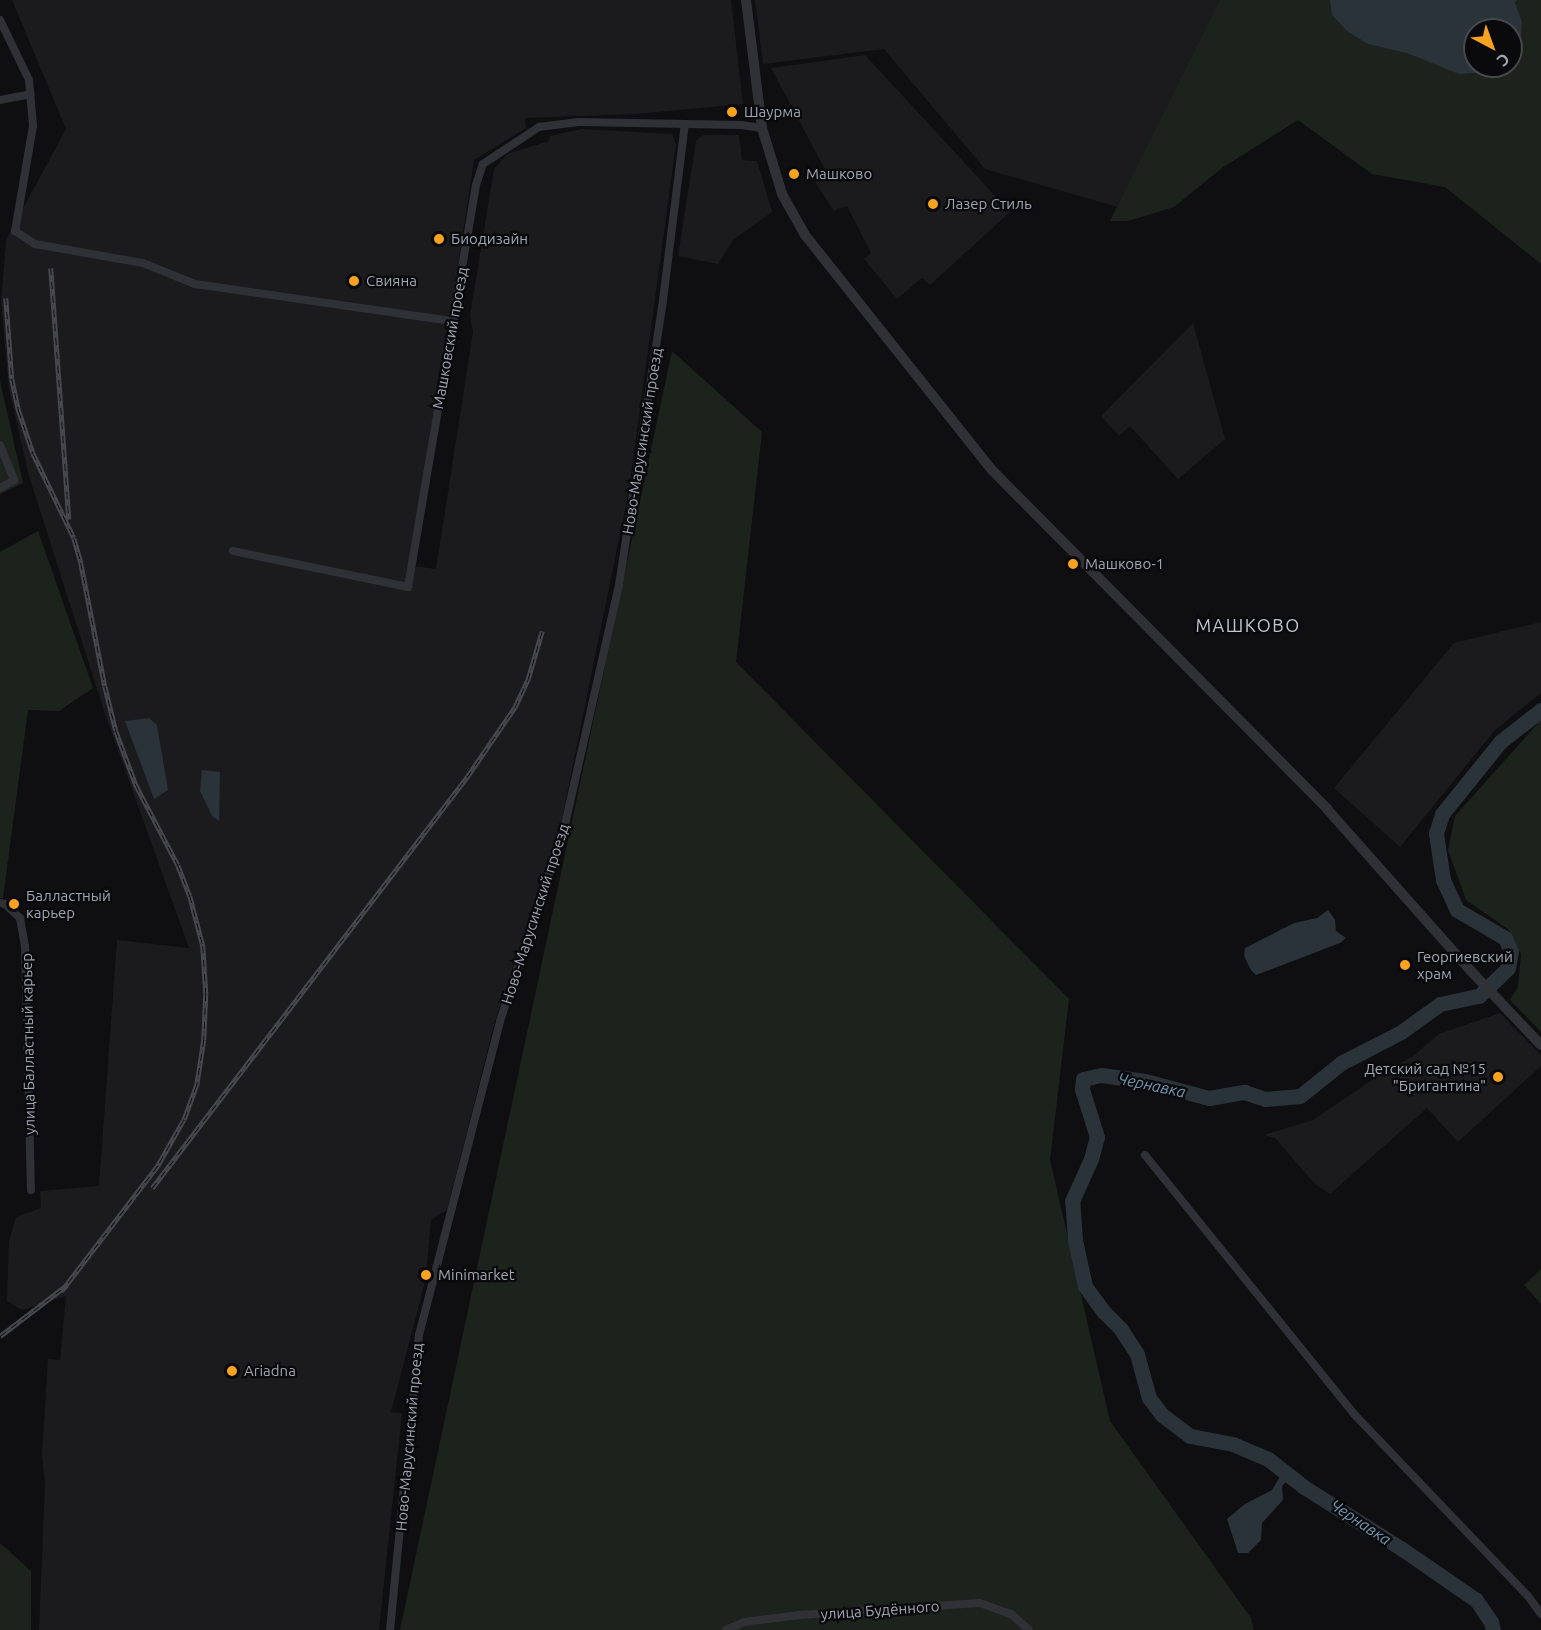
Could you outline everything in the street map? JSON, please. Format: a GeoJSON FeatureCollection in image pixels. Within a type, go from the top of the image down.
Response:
{"type":"FeatureCollection","features":[{"type":"Feature","properties":{"kind":"street"},"geometry":{"type":"LineString","coordinates":[[746,0],[762,128],[782,194],[794,219],[970,446],[1017,497],[1327,808],[1470,970],[1541,1045]]}},
{"type":"Feature","properties":{"kind":"street"},"geometry":{"type":"LineString","coordinates":[[0,20],[28,80],[33,126],[15,231],[35,244],[143,263],[195,284],[453,321]]}},
{"type":"Feature","properties":{"kind":"street"},"geometry":{"type":"LineString","coordinates":[[0,100],[30,94]]}},
{"type":"Feature","properties":{"kind":"street","name":"Машковский проезд"},"geometry":{"type":"LineString","coordinates":[[233,551],[408,587],[476,184],[483,164],[539,127],[579,122],[741,125],[762,128]]}},
{"type":"Feature","properties":{"kind":"street","name":"Ново-Марусинский проезд"},"geometry":{"type":"LineString","coordinates":[[390,1630],[419,1335],[500,1021],[564,829],[620,585],[663,300],[685,124]]}},
{"type":"Feature","properties":{"kind":"street"},"geometry":{"type":"LineString","coordinates":[[0,446],[14,480],[0,488]]}},
{"type":"Feature","properties":{"kind":"street","name":"улица Балластный карьер"},"geometry":{"type":"LineString","coordinates":[[2,903],[20,918],[26,946],[31,1190]]}},
{"type":"Feature","properties":{"kind":"street"},"geometry":{"type":"LineString","coordinates":[[1145,1155],[1353,1413],[1528,1596],[1541,1614]]}},
{"type":"Feature","properties":{"kind":"street","name":"улица Будённого"},"geometry":{"type":"LineString","coordinates":[[726,1630],[744,1622],[800,1615],[980,1603],[1011,1614],[1029,1630]]}},
{"type":"Feature","properties":{"kind":"shaded area"},"geometry":{"type":"Polygon","coordinates":[[[12,0],[731,0],[743,104],[636,114],[525,118],[526,128],[474,160],[413,566],[436,569],[473,332],[470,315],[494,169],[507,154],[549,141],[550,136],[582,129],[672,134],[676,144],[629,490],[560,828],[495,1021],[447,1210],[431,1220],[426,1278],[391,1412],[402,1413],[379,1630],[39,1630],[45,1484],[42,1454],[48,1359],[60,1360],[66,1296],[22,1310],[7,1301],[9,1241],[16,1217],[41,1208],[40,1191],[99,1186],[117,940],[189,948],[105,714],[29,476],[9,389],[1,301],[6,240],[66,129],[12,0]]]}},
{"type":"Feature","properties":{"kind":"shaded area"},"geometry":{"type":"Polygon","coordinates":[[[755,0],[1223,0],[1118,207],[985,169],[884,49],[763,64],[755,0]]]}},
{"type":"Feature","properties":{"kind":"shaded area"},"geometry":{"type":"Polygon","coordinates":[[[1220,0],[1541,0],[1541,264],[1445,187],[1372,174],[1298,120],[1222,168],[1174,207],[1128,221],[1110,221],[1220,0]]]}},
{"type":"Feature","properties":{"kind":"shaded area"},"geometry":{"type":"Polygon","coordinates":[[[1330,0],[1517,0],[1515,3],[1521,18],[1463,18],[1463,74],[1459,74],[1407,53],[1368,44],[1347,31],[1332,15],[1330,0]]]}},
{"type":"Feature","properties":{"kind":"shaded area"},"geometry":{"type":"Polygon","coordinates":[[[865,55],[1010,212],[930,285],[922,278],[897,299],[864,259],[871,253],[847,206],[834,211],[815,182],[828,175],[771,68],[865,55]]]}},
{"type":"Feature","properties":{"kind":"shaded area"},"geometry":{"type":"Polygon","coordinates":[[[703,135],[739,135],[742,160],[757,161],[772,212],[733,240],[718,264],[678,256],[696,141],[703,135]]]}},
{"type":"Feature","properties":{"kind":"shaded area"},"geometry":{"type":"Polygon","coordinates":[[[1193,323],[1225,439],[1178,479],[1130,426],[1119,436],[1101,416],[1193,323]]]}},
{"type":"Feature","properties":{"kind":"shaded area"},"geometry":{"type":"Polygon","coordinates":[[[672,351],[762,432],[736,662],[1069,999],[1050,1160],[1110,1421],[1251,1618],[1254,1630],[400,1630],[672,351]]]}},
{"type":"Feature","properties":{"kind":"shaded area"},"geometry":{"type":"Polygon","coordinates":[[[0,381],[23,483],[0,494],[0,381]]]}},
{"type":"Feature","properties":{"kind":"shaded area"},"geometry":{"type":"Polygon","coordinates":[[[38,531],[93,688],[59,711],[28,710],[3,898],[0,898],[0,552],[38,531]]]}},
{"type":"Feature","properties":{"kind":"shaded area"},"geometry":{"type":"Polygon","coordinates":[[[1541,622],[1541,693],[1495,730],[1400,847],[1334,788],[1454,643],[1541,622]]]}},
{"type":"Feature","properties":{"kind":"shaded area"},"geometry":{"type":"Polygon","coordinates":[[[149,718],[157,725],[168,790],[154,799],[125,721],[149,718]]]}},
{"type":"Feature","properties":{"kind":"shaded area"},"geometry":{"type":"Polygon","coordinates":[[[1541,720],[1541,1032],[1510,1000],[1518,987],[1521,954],[1508,929],[1466,900],[1448,850],[1455,816],[1541,720]]]}},
{"type":"Feature","properties":{"kind":"shaded area"},"geometry":{"type":"Polygon","coordinates":[[[202,770],[220,772],[219,821],[212,816],[200,791],[202,770]]]}},
{"type":"Feature","properties":{"kind":"shaded area"},"geometry":{"type":"Polygon","coordinates":[[[1328,910],[1335,920],[1336,931],[1346,938],[1340,943],[1256,975],[1251,970],[1244,956],[1245,948],[1294,923],[1317,918],[1328,910]]]}},
{"type":"Feature","properties":{"kind":"shaded area"},"geometry":{"type":"Polygon","coordinates":[[[1500,1013],[1541,1055],[1541,1066],[1458,1142],[1427,1108],[1330,1194],[1315,1184],[1275,1138],[1264,1135],[1313,1120],[1384,1072],[1413,1056],[1439,1034],[1500,1013]]]}},
{"type":"Feature","properties":{"kind":"shaded area"},"geometry":{"type":"Polygon","coordinates":[[[1541,1269],[1541,1304],[1524,1285],[1541,1269]]]}},
{"type":"Feature","properties":{"kind":"shaded area"},"geometry":{"type":"Polygon","coordinates":[[[1281,1475],[1287,1481],[1282,1486],[1283,1500],[1262,1523],[1261,1540],[1248,1553],[1238,1553],[1227,1519],[1245,1504],[1272,1490],[1281,1475]]]}},
{"type":"Feature","properties":{"kind":"shaded area"},"geometry":{"type":"Polygon","coordinates":[[[0,1543],[31,1571],[31,1630],[0,1630],[0,1543]]]}},
{"type":"Feature","properties":{"kind":"waterway","name":"Чернавка"},"geometry":{"type":"LineString","coordinates":[[1493,1630],[1491,1622],[1476,1600],[1402,1549],[1304,1487],[1268,1459],[1233,1444],[1190,1436],[1162,1415],[1149,1398],[1137,1354],[1121,1329],[1103,1311],[1085,1286],[1075,1240],[1072,1201],[1091,1159],[1097,1137],[1082,1089],[1083,1079],[1101,1075],[1145,1081],[1209,1098],[1244,1092],[1265,1099],[1300,1096],[1341,1063],[1401,1032],[1440,1004],[1479,996],[1508,968],[1511,951],[1505,938],[1457,910],[1443,880],[1436,833],[1442,814],[1500,742],[1541,710]]}},
{"type":"Feature","properties":{"kind":"railway"},"geometry":{"type":"LineString","coordinates":[[51,268],[69,519]]}},
{"type":"Feature","properties":{"kind":"railway"},"geometry":{"type":"LineString","coordinates":[[6,298],[12,379],[19,411],[33,453],[74,538],[116,731],[136,785],[178,865],[190,896],[203,946],[206,994],[204,1040],[197,1085],[184,1120],[158,1166],[62,1291]]}},
{"type":"Feature","properties":{"kind":"railway"},"geometry":{"type":"LineString","coordinates":[[152,1188],[467,777],[515,707],[528,679],[542,631]]}},
{"type":"Feature","properties":{"kind":"railway"},"geometry":{"type":"LineString","coordinates":[[0,1336],[67,1285]]}},
{"type":"Feature","properties":{"kind":"place","name":"Шаурма"},"geometry":{"type":"Point","coordinates":[732,112]}},
{"type":"Feature","properties":{"kind":"place","name":"Машково"},"geometry":{"type":"Point","coordinates":[794,174]}},
{"type":"Feature","properties":{"kind":"place","name":"Лазер Стиль"},"geometry":{"type":"Point","coordinates":[933,204]}},
{"type":"Feature","properties":{"kind":"place","name":"Биодизайн"},"geometry":{"type":"Point","coordinates":[439,239]}},
{"type":"Feature","properties":{"kind":"place","name":"Свияна"},"geometry":{"type":"Point","coordinates":[354,281]}},
{"type":"Feature","properties":{"kind":"place","name":"Машково-1"},"geometry":{"type":"Point","coordinates":[1073,564]}},
{"type":"Feature","properties":{"kind":"place","name":"Балластный карьер"},"geometry":{"type":"Point","coordinates":[14,904]}},
{"type":"Feature","properties":{"kind":"place","name":"Георгиевский храм"},"geometry":{"type":"Point","coordinates":[1405,965]}},
{"type":"Feature","properties":{"kind":"place","name":"Детский сад №15 \"Бригантина\""},"geometry":{"type":"Point","coordinates":[1498,1077]}},
{"type":"Feature","properties":{"kind":"place","name":"Minimarket"},"geometry":{"type":"Point","coordinates":[426,1275]}},
{"type":"Feature","properties":{"kind":"place","name":"Ariadna"},"geometry":{"type":"Point","coordinates":[232,1371]}},
{"type":"Feature","properties":{"kind":"district","name":"МАШКОВО"},"geometry":{"type":"Point","coordinates":[1248,625]}}]}
